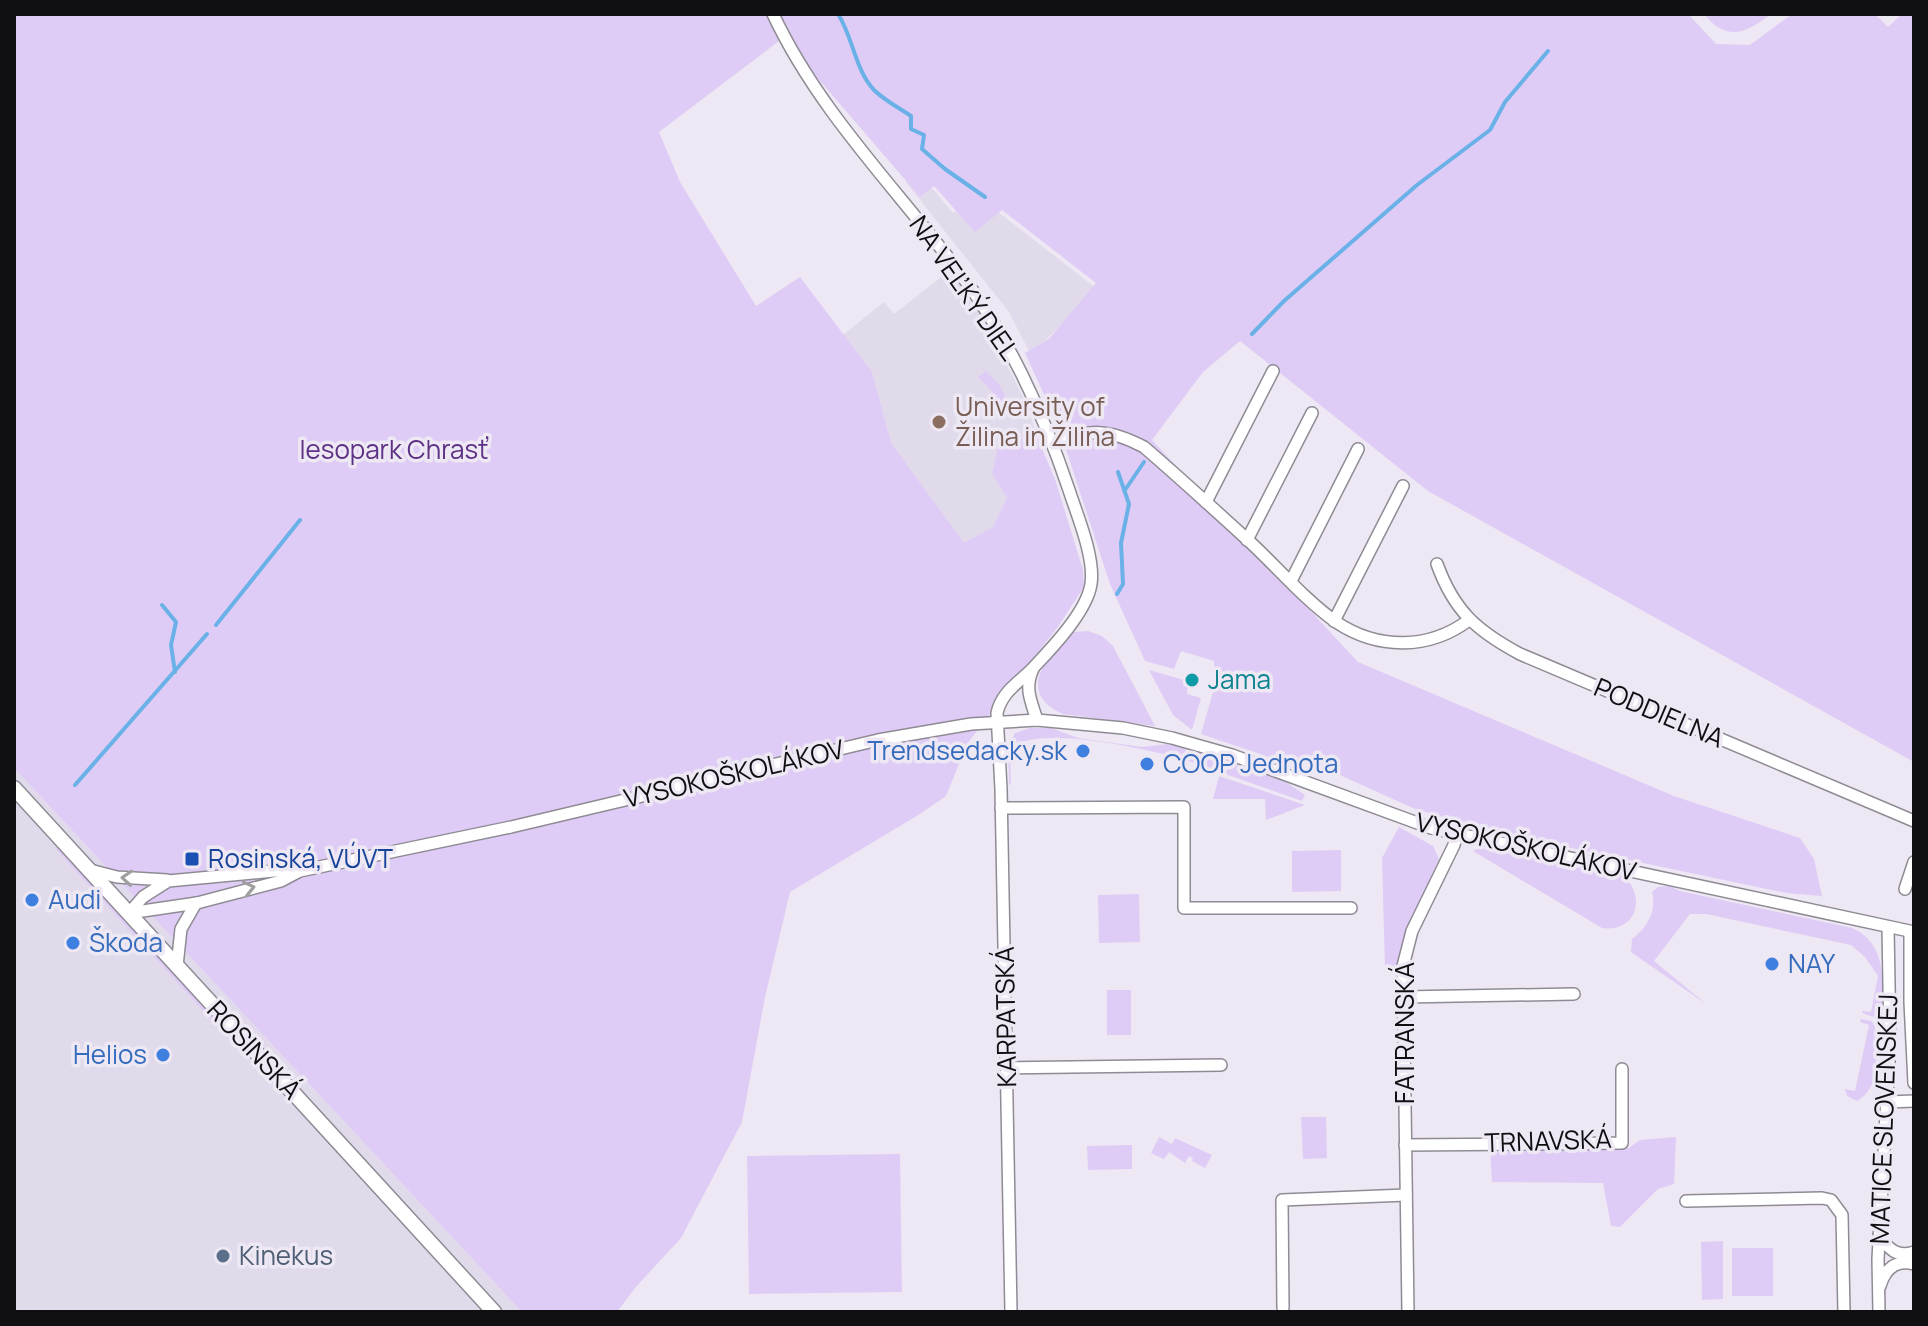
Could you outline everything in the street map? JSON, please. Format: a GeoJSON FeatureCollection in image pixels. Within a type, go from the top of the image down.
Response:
{"type":"FeatureCollection","features":[{"type":"Feature","properties":{"kind":"street","name":"NA VEĽKÝ DIEL"},"geometry":{"type":"LineString","coordinates":[[773,14],[786,41],[824,101],[950,259],[995,323],[1023,374],[1053,443],[1088,554],[1092,583],[1080,612],[1000,702],[998,722]]}},
{"type":"Feature","properties":{"kind":"street"},"geometry":{"type":"LineString","coordinates":[[1206,502],[1273,371]]}},
{"type":"Feature","properties":{"kind":"street"},"geometry":{"type":"LineString","coordinates":[[1247,540],[1312,413]]}},
{"type":"Feature","properties":{"kind":"street"},"geometry":{"type":"LineString","coordinates":[[1053,443],[1094,431],[1119,434],[1144,447],[1334,621],[1369,637],[1407,643],[1440,638],[1469,620]]}},
{"type":"Feature","properties":{"kind":"street"},"geometry":{"type":"LineString","coordinates":[[1291,581],[1358,449]]}},
{"type":"Feature","properties":{"kind":"street"},"geometry":{"type":"LineString","coordinates":[[1334,621],[1403,486]]}},
{"type":"Feature","properties":{"kind":"street","name":"PODDIELNA"},"geometry":{"type":"LineString","coordinates":[[1437,564],[1450,593],[1469,620],[1491,638],[1520,654],[1914,821]]}},
{"type":"Feature","properties":{"kind":"street"},"geometry":{"type":"LineString","coordinates":[[1033,668],[1028,695],[1037,720]]}},
{"type":"Feature","properties":{"kind":"street","name":"VYSOKOŠKOLÁKOV"},"geometry":{"type":"LineString","coordinates":[[88,869],[117,877],[168,881],[300,871],[511,827],[878,740],[998,722],[1037,720],[1123,728],[1191,743],[1457,835],[1912,932]]}},
{"type":"Feature","properties":{"kind":"street","name":"KARPATSKÁ"},"geometry":{"type":"LineString","coordinates":[[998,722],[1011,1312]]}},
{"type":"Feature","properties":{"kind":"street","name":"ROSINSKÁ"},"geometry":{"type":"LineString","coordinates":[[14,788],[494,1312]]}},
{"type":"Feature","properties":{"kind":"street"},"geometry":{"type":"LineString","coordinates":[[1001,808],[1184,807],[1184,908],[1351,908]]}},
{"type":"Feature","properties":{"kind":"street","name":"FATRANSKÁ"},"geometry":{"type":"LineString","coordinates":[[1408,1312],[1403,997],[1406,948],[1457,835]]}},
{"type":"Feature","properties":{"kind":"street"},"geometry":{"type":"LineString","coordinates":[[1905,889],[1914,862]]}},
{"type":"Feature","properties":{"kind":"street","name":"VYSOKOŠKOLÁKOV"},"geometry":{"type":"LineString","coordinates":[[129,913],[197,903],[281,881],[300,871]]}},
{"type":"Feature","properties":{"kind":"street"},"geometry":{"type":"LineString","coordinates":[[129,913],[143,897],[168,881]]}},
{"type":"Feature","properties":{"kind":"street"},"geometry":{"type":"LineString","coordinates":[[177,966],[181,929],[197,903]]}},
{"type":"Feature","properties":{"kind":"street","name":"MATICE SLOVENSKEJ"},"geometry":{"type":"LineString","coordinates":[[1879,1312],[1879,1236],[1888,1102],[1888,927]]}},
{"type":"Feature","properties":{"kind":"street","name":"MATICE SLOVENSKEJ"},"geometry":{"type":"LineString","coordinates":[[1912,932],[1914,1083]]}},
{"type":"Feature","properties":{"kind":"street"},"geometry":{"type":"LineString","coordinates":[[1403,997],[1574,994]]}},
{"type":"Feature","properties":{"kind":"street"},"geometry":{"type":"LineString","coordinates":[[1007,1068],[1221,1065]]}},
{"type":"Feature","properties":{"kind":"street","name":"TRNAVSKÁ"},"geometry":{"type":"LineString","coordinates":[[1405,1145],[1622,1143],[1622,1069]]}},
{"type":"Feature","properties":{"kind":"street"},"geometry":{"type":"LineString","coordinates":[[1888,1102],[1914,1101]]}},
{"type":"Feature","properties":{"kind":"street"},"geometry":{"type":"LineString","coordinates":[[1283,1308],[1282,1200],[1406,1195]]}},
{"type":"Feature","properties":{"kind":"street"},"geometry":{"type":"LineString","coordinates":[[1686,1201],[1831,1200],[1842,1215],[1844,1312]]}},
{"type":"Feature","properties":{"kind":"street"},"geometry":{"type":"LineString","coordinates":[[1879,1236],[1895,1253],[1904,1255],[1914,1252]]}},
{"type":"Feature","properties":{"kind":"street"},"geometry":{"type":"LineString","coordinates":[[1878,1290],[1887,1270],[1902,1262],[1914,1264]]}},
{"type":"Feature","properties":{"kind":"shaded area","name":"University of Žilina in Žilina"},"geometry":{"type":"Polygon","coordinates":[[[917,170],[953,213],[975,194],[1097,289],[1031,355],[1009,312],[905,181],[917,170]]]}},
{"type":"Feature","properties":{"kind":"shaded area","name":"University of Žilina in Žilina"},"geometry":{"type":"Polygon","coordinates":[[[950,270],[1011,363],[1006,363],[1024,399],[1054,480],[951,562],[803,367],[884,302],[894,314],[950,270]]]}},
{"type":"Feature","properties":{"kind":"shaded area"},"geometry":{"type":"Polygon","coordinates":[[[14,768],[522,1312],[14,1312],[14,768]]]}},
{"type":"Feature","properties":{"kind":"green space","name":"lesopark Chrasť"},"geometry":{"type":"Polygon","coordinates":[[[14,14],[1688,14],[1716,44],[1750,45],[1792,14],[1875,14],[1888,27],[1902,14],[1914,14],[1914,762],[1428,491],[1240,341],[1203,372],[1152,440],[1358,662],[1674,796],[1800,838],[1814,859],[1822,896],[1786,893],[1500,833],[1415,809],[1311,762],[1281,761],[1201,734],[1215,685],[1214,661],[1181,651],[1174,669],[1145,661],[1110,584],[1058,425],[1025,353],[1049,339],[1096,283],[1002,210],[975,232],[934,186],[920,197],[783,38],[659,132],[680,182],[756,306],[800,277],[872,372],[891,443],[964,543],[993,527],[1007,498],[992,473],[999,443],[1037,437],[1055,479],[1083,570],[1084,587],[1057,628],[967,744],[946,796],[790,892],[765,997],[742,1122],[681,1238],[617,1312],[522,1312],[14,768],[14,14]]]}},
{"type":"Feature","properties":{"kind":"green space"},"geometry":{"type":"Polygon","coordinates":[[[1704,14],[1771,14],[1744,30],[1728,32],[1704,14]]]}},
{"type":"Feature","properties":{"kind":"green space"},"geometry":{"type":"Polygon","coordinates":[[[986,371],[1000,386],[1009,404],[1004,411],[978,377],[986,371]]]}},
{"type":"Feature","properties":{"kind":"green space"},"geometry":{"type":"Polygon","coordinates":[[[1088,631],[1102,636],[1113,646],[1155,726],[1063,714],[1041,696],[1038,685],[1046,663],[1074,632],[1088,631]]]}},
{"type":"Feature","properties":{"kind":"green space"},"geometry":{"type":"Polygon","coordinates":[[[1149,670],[1184,680],[1183,685],[1188,687],[1187,694],[1201,698],[1192,730],[1173,715],[1149,670]]]}},
{"type":"Feature","properties":{"kind":"green space"},"geometry":{"type":"Polygon","coordinates":[[[1030,728],[1051,728],[1078,738],[1142,747],[1168,744],[1186,749],[1183,759],[1068,738],[1024,741],[1010,748],[1011,785],[1008,745],[1015,733],[1030,728]]]}},
{"type":"Feature","properties":{"kind":"green space"},"geometry":{"type":"Polygon","coordinates":[[[1191,749],[1286,782],[1305,795],[1302,801],[1186,760],[1191,749]]]}},
{"type":"Feature","properties":{"kind":"green space"},"geometry":{"type":"Polygon","coordinates":[[[1219,776],[1305,805],[1266,820],[1265,799],[1213,799],[1219,776]]]}},
{"type":"Feature","properties":{"kind":"green space"},"geometry":{"type":"Polygon","coordinates":[[[1399,827],[1433,846],[1439,859],[1406,931],[1398,966],[1385,968],[1382,858],[1399,827]]]}},
{"type":"Feature","properties":{"kind":"green space"},"geometry":{"type":"Polygon","coordinates":[[[53,846],[63,852],[214,1017],[217,1026],[53,846]]]}},
{"type":"Feature","properties":{"kind":"green space"},"geometry":{"type":"Polygon","coordinates":[[[1479,848],[1622,875],[1635,893],[1634,911],[1623,925],[1602,928],[1473,851],[1479,848]]]}},
{"type":"Feature","properties":{"kind":"green space"},"geometry":{"type":"Polygon","coordinates":[[[1341,850],[1341,891],[1292,892],[1292,851],[1341,850]]]}},
{"type":"Feature","properties":{"kind":"green space"},"geometry":{"type":"Polygon","coordinates":[[[1670,886],[1680,891],[1852,928],[1865,936],[1880,961],[1882,1040],[1879,1039],[1877,1018],[1862,1013],[1871,1012],[1878,976],[1865,957],[1851,945],[1706,914],[1690,914],[1654,961],[1706,1004],[1631,952],[1632,939],[1642,930],[1652,912],[1652,892],[1658,887],[1670,886]]]}},
{"type":"Feature","properties":{"kind":"green space"},"geometry":{"type":"Polygon","coordinates":[[[1139,894],[1140,942],[1099,943],[1098,895],[1139,894]]]}},
{"type":"Feature","properties":{"kind":"green space"},"geometry":{"type":"Polygon","coordinates":[[[1107,990],[1131,990],[1131,1035],[1107,1035],[1107,990]]]}},
{"type":"Feature","properties":{"kind":"green space"},"geometry":{"type":"Polygon","coordinates":[[[1861,1019],[1872,1021],[1875,1027],[1876,1068],[1871,1086],[1857,1101],[1847,1096],[1845,1089],[1855,1091],[1869,1025],[1860,1022],[1861,1019]]]}},
{"type":"Feature","properties":{"kind":"green space"},"geometry":{"type":"Polygon","coordinates":[[[1301,1117],[1326,1117],[1327,1158],[1303,1159],[1301,1117]]]}},
{"type":"Feature","properties":{"kind":"green space"},"geometry":{"type":"Polygon","coordinates":[[[1159,1137],[1172,1144],[1175,1138],[1212,1155],[1205,1168],[1189,1156],[1185,1163],[1169,1152],[1164,1159],[1151,1153],[1159,1137]]]}},
{"type":"Feature","properties":{"kind":"green space"},"geometry":{"type":"Polygon","coordinates":[[[1676,1137],[1674,1184],[1658,1189],[1620,1227],[1611,1226],[1603,1183],[1492,1182],[1490,1147],[1629,1148],[1640,1140],[1676,1137]]]}},
{"type":"Feature","properties":{"kind":"green space"},"geometry":{"type":"Polygon","coordinates":[[[1132,1145],[1132,1169],[1088,1170],[1087,1146],[1132,1145]]]}},
{"type":"Feature","properties":{"kind":"green space"},"geometry":{"type":"Polygon","coordinates":[[[900,1154],[902,1292],[749,1294],[747,1156],[900,1154]]]}},
{"type":"Feature","properties":{"kind":"green space"},"geometry":{"type":"Polygon","coordinates":[[[1723,1241],[1723,1299],[1702,1300],[1701,1242],[1723,1241]]]}},
{"type":"Feature","properties":{"kind":"green space"},"geometry":{"type":"Polygon","coordinates":[[[1732,1248],[1773,1248],[1773,1296],[1732,1296],[1732,1248]]]}},
{"type":"Feature","properties":{"kind":"waterway"},"geometry":{"type":"LineString","coordinates":[[838,14],[862,73],[874,90],[911,116],[911,129],[924,135],[922,149],[985,197]]}},
{"type":"Feature","properties":{"kind":"waterway"},"geometry":{"type":"LineString","coordinates":[[1252,334],[1284,301],[1417,185],[1490,130],[1505,102],[1548,51]]}},
{"type":"Feature","properties":{"kind":"waterway"},"geometry":{"type":"LineString","coordinates":[[1125,490],[1144,462]]}},
{"type":"Feature","properties":{"kind":"waterway"},"geometry":{"type":"LineString","coordinates":[[1117,594],[1123,584],[1121,543],[1129,504],[1118,472]]}},
{"type":"Feature","properties":{"kind":"waterway"},"geometry":{"type":"LineString","coordinates":[[216,625],[300,520]]}},
{"type":"Feature","properties":{"kind":"waterway"},"geometry":{"type":"LineString","coordinates":[[162,605],[176,622],[171,645],[175,672]]}},
{"type":"Feature","properties":{"kind":"waterway"},"geometry":{"type":"LineString","coordinates":[[75,785],[207,634]]}},
{"type":"Feature","properties":{"kind":"place","name":"University of Žilina in Žilina"},"geometry":{"type":"Point","coordinates":[939,422]}},
{"type":"Feature","properties":{"kind":"place","name":"Jama"},"geometry":{"type":"Point","coordinates":[1192,680]}},
{"type":"Feature","properties":{"kind":"place","name":"Trendsedacky.sk"},"geometry":{"type":"Point","coordinates":[1083,751]}},
{"type":"Feature","properties":{"kind":"place","name":"COOP Jednota"},"geometry":{"type":"Point","coordinates":[1147,764]}},
{"type":"Feature","properties":{"kind":"place","name":"Rosinská, VÚVT"},"geometry":{"type":"Point","coordinates":[192,859]}},
{"type":"Feature","properties":{"kind":"place","name":"Audi"},"geometry":{"type":"Point","coordinates":[32,900]}},
{"type":"Feature","properties":{"kind":"place","name":"Škoda"},"geometry":{"type":"Point","coordinates":[73,943]}},
{"type":"Feature","properties":{"kind":"place","name":"NAY"},"geometry":{"type":"Point","coordinates":[1772,964]}},
{"type":"Feature","properties":{"kind":"place","name":"Helios"},"geometry":{"type":"Point","coordinates":[163,1055]}},
{"type":"Feature","properties":{"kind":"place","name":"Kinekus"},"geometry":{"type":"Point","coordinates":[223,1256]}}]}
